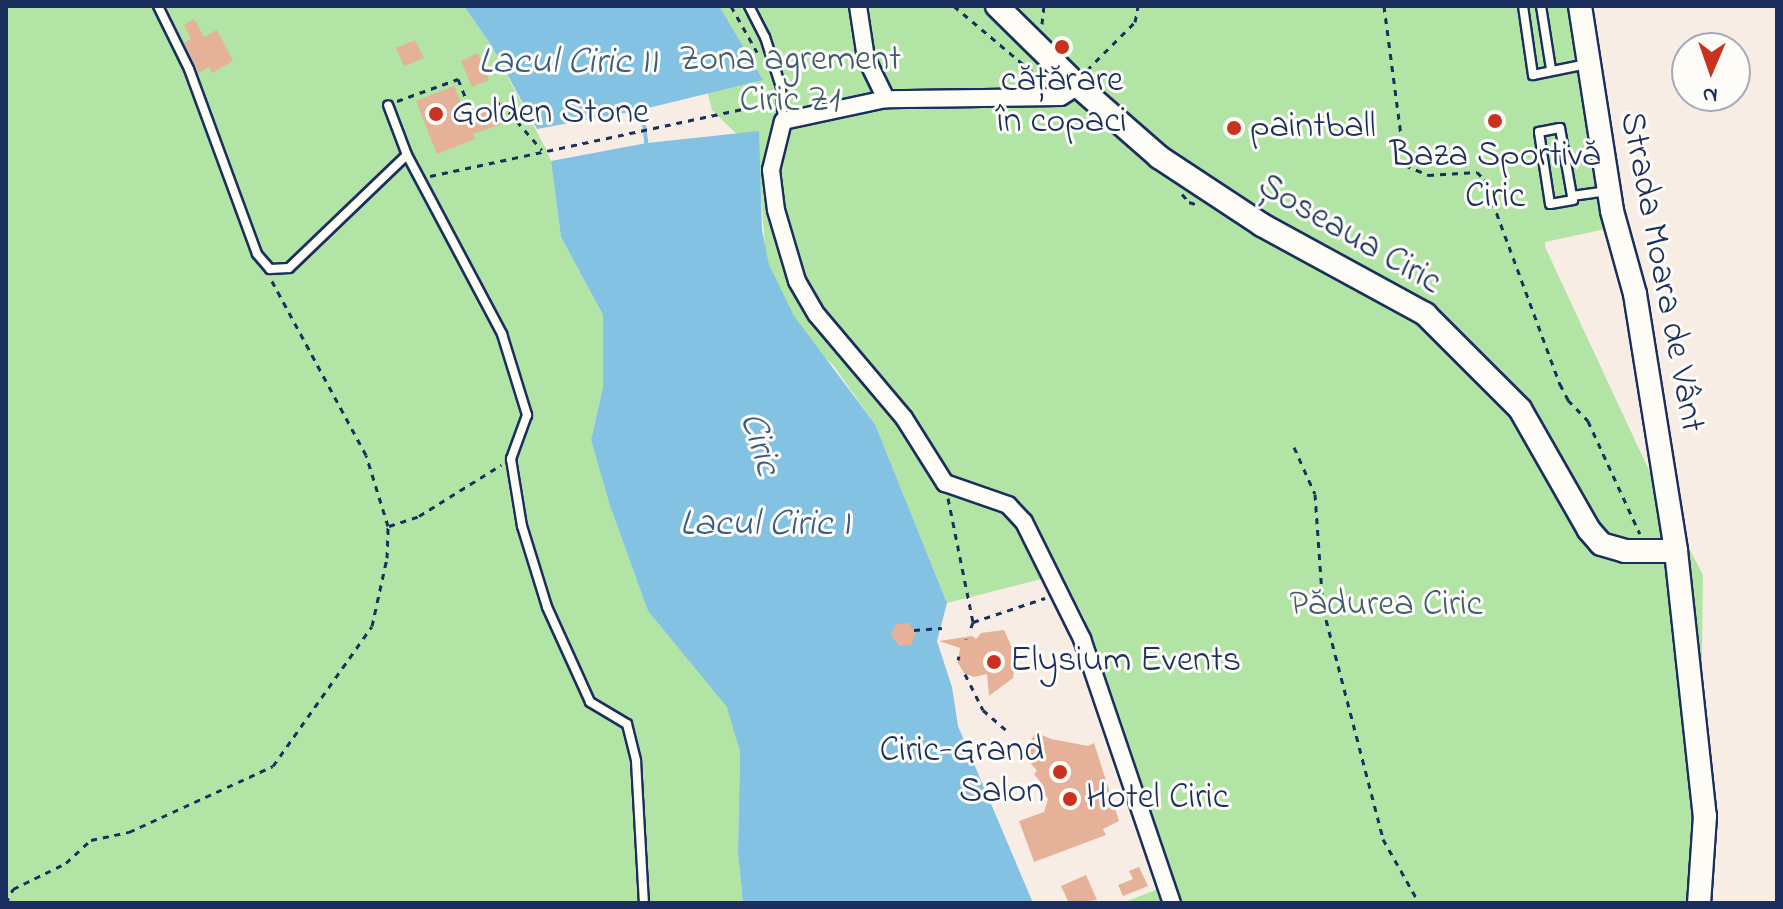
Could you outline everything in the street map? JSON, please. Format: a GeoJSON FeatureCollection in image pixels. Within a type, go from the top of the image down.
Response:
{"type":"FeatureCollection","features":[{"type":"Feature","properties":{"kind":"main road","name":"Șoseaua Ciric"},"geometry":{"type":"LineString","coordinates":[[997,6],[1078,86],[1159,157],[1215,197],[1425,314],[1520,409],[1589,530],[1601,544],[1647,552],[1676,551]]}},
{"type":"Feature","properties":{"kind":"main road","name":"Strada Moara de Vânt"},"geometry":{"type":"LineString","coordinates":[[1580,6],[1609,190],[1635,294],[1676,551],[1705,816],[1699,903]]}},
{"type":"Feature","properties":{"kind":"street"},"geometry":{"type":"LineString","coordinates":[[858,6],[866,58],[886,99]]}},
{"type":"Feature","properties":{"kind":"street"},"geometry":{"type":"LineString","coordinates":[[1078,86],[1061,97],[886,99],[783,121],[771,170],[776,210],[797,281],[817,315],[922,443],[945,483],[1008,505],[1024,522],[1082,639],[1172,903]]}},
{"type":"Feature","properties":{"kind":"lane"},"geometry":{"type":"LineString","coordinates":[[158,6],[189,69],[257,254],[270,269],[289,268],[407,155]]}},
{"type":"Feature","properties":{"kind":"lane"},"geometry":{"type":"LineString","coordinates":[[749,6],[765,37],[784,98],[783,121]]}},
{"type":"Feature","properties":{"kind":"lane"},"geometry":{"type":"LineString","coordinates":[[1523,6],[1533,75],[1552,72],[1541,6]]}},
{"type":"Feature","properties":{"kind":"lane"},"geometry":{"type":"LineString","coordinates":[[1551,69],[1588,64]]}},
{"type":"Feature","properties":{"kind":"lane"},"geometry":{"type":"LineString","coordinates":[[388,105],[418,179],[502,334],[527,415],[511,459],[522,526],[547,607],[590,702],[627,724],[636,761],[644,903]]}},
{"type":"Feature","properties":{"kind":"lane"},"geometry":{"type":"LineString","coordinates":[[1560,128],[1572,196],[1573,200],[1550,204],[1539,132],[1560,128]]}},
{"type":"Feature","properties":{"kind":"lane"},"geometry":{"type":"LineString","coordinates":[[1572,196],[1609,190]]}},
{"type":"Feature","properties":{"kind":"path"},"geometry":{"type":"LineString","coordinates":[[1061,70],[1085,72],[1135,22],[1138,6]]}},
{"type":"Feature","properties":{"kind":"path"},"geometry":{"type":"LineString","coordinates":[[1384,6],[1405,165],[1428,175],[1477,172],[1484,179],[1560,384],[1577,412],[1588,421],[1647,552]]}},
{"type":"Feature","properties":{"kind":"path"},"geometry":{"type":"LineString","coordinates":[[398,100],[458,79],[472,114],[501,103],[544,149]]}},
{"type":"Feature","properties":{"kind":"path"},"geometry":{"type":"LineString","coordinates":[[418,179],[544,149],[750,110],[784,98]]}},
{"type":"Feature","properties":{"kind":"path"},"geometry":{"type":"LineString","coordinates":[[6,903],[13,889],[66,863],[91,840],[129,832],[273,766],[372,626],[387,558],[388,526],[366,455],[271,278],[270,269]]}},
{"type":"Feature","properties":{"kind":"path"},"geometry":{"type":"LineString","coordinates":[[1294,447],[1315,494],[1323,608],[1383,839],[1419,903]]}},
{"type":"Feature","properties":{"kind":"path"},"geometry":{"type":"LineString","coordinates":[[388,526],[419,516],[511,459]]}},
{"type":"Feature","properties":{"kind":"path"},"geometry":{"type":"LineString","coordinates":[[945,483],[973,622],[969,633]]}},
{"type":"Feature","properties":{"kind":"path"},"geometry":{"type":"LineString","coordinates":[[973,622],[1058,593]]}},
{"type":"Feature","properties":{"kind":"path"},"geometry":{"type":"LineString","coordinates":[[914,630],[942,628]]}},
{"type":"Feature","properties":{"kind":"path"},"geometry":{"type":"LineString","coordinates":[[965,674],[983,710],[1008,732]]}},
{"type":"Feature","properties":{"kind":"green space"},"geometry":{"type":"Polygon","coordinates":[[[6,6],[464,6],[491,45],[546,149],[551,161],[561,237],[603,315],[603,387],[591,440],[610,506],[648,611],[728,707],[740,752],[738,854],[743,903],[6,903],[6,6]]]}},
{"type":"Feature","properties":{"kind":"green space","name":"Pădurea Ciric"},"geometry":{"type":"Polygon","coordinates":[[[686,6],[1584,6],[1620,226],[1545,242],[1545,247],[1653,479],[1703,575],[1699,903],[1122,903],[1161,888],[1138,831],[1085,619],[1061,574],[947,603],[875,424],[833,365],[807,342],[767,272],[758,155],[712,110],[686,6]]]}},
{"type":"Feature","properties":{"kind":"water","name":"Lacul Ciric II"},"geometry":{"type":"Polygon","coordinates":[[[464,6],[719,6],[763,80],[640,110],[537,129],[491,45],[464,6]]]}},
{"type":"Feature","properties":{"kind":"water","name":"Lacul Ciric I"},"geometry":{"type":"Polygon","coordinates":[[[759,131],[762,230],[769,265],[794,316],[875,424],[947,603],[937,641],[952,687],[958,726],[1033,903],[743,903],[738,854],[740,752],[727,707],[648,611],[610,506],[591,440],[603,387],[603,315],[561,237],[551,161],[647,143],[759,131]]]}},
{"type":"Feature","properties":{"kind":"building"},"geometry":{"type":"Polygon","coordinates":[[[194,19],[204,37],[217,30],[233,61],[212,73],[209,67],[199,73],[184,43],[191,39],[184,25],[194,19]]]}},
{"type":"Feature","properties":{"kind":"building"},"geometry":{"type":"Polygon","coordinates":[[[415,40],[424,58],[404,66],[396,48],[415,40]]]}},
{"type":"Feature","properties":{"kind":"building"},"geometry":{"type":"Polygon","coordinates":[[[478,53],[489,80],[472,87],[461,61],[478,53]]]}},
{"type":"Feature","properties":{"kind":"building"},"geometry":{"type":"Polygon","coordinates":[[[454,86],[467,118],[500,107],[505,123],[473,134],[475,139],[437,154],[416,101],[454,86]]]}},
{"type":"Feature","properties":{"kind":"building"},"geometry":{"type":"Polygon","coordinates":[[[909,623],[916,633],[911,645],[899,646],[891,635],[896,624],[909,623]]]}},
{"type":"Feature","properties":{"kind":"building","name":"Elysium Events"},"geometry":{"type":"Polygon","coordinates":[[[1004,630],[1012,648],[1018,646],[1013,678],[989,696],[987,674],[974,677],[964,673],[958,663],[960,648],[939,641],[972,636],[976,639],[981,633],[1004,630]]]}},
{"type":"Feature","properties":{"kind":"building"},"geometry":{"type":"Polygon","coordinates":[[[1035,732],[1051,739],[1088,746],[1094,743],[1119,821],[1103,829],[1106,835],[1034,862],[1019,821],[1044,812],[1048,799],[1034,774],[1037,771],[1025,756],[1035,732]]]}},
{"type":"Feature","properties":{"kind":"building"},"geometry":{"type":"Polygon","coordinates":[[[1139,867],[1148,886],[1123,896],[1118,885],[1133,879],[1129,871],[1139,867]]]}},
{"type":"Feature","properties":{"kind":"building"},"geometry":{"type":"Polygon","coordinates":[[[1086,875],[1097,900],[1069,903],[1061,886],[1086,875]]]}},
{"type":"Feature","properties":{"kind":"waterway","name":"Ciric"},"geometry":{"type":"LineString","coordinates":[[642,108],[647,146]]}},
{"type":"Feature","properties":{"kind":"place","name":"cățărare în copaci"},"geometry":{"type":"Point","coordinates":[1062,47]}},
{"type":"Feature","properties":{"kind":"place","name":"Golden Stone"},"geometry":{"type":"Point","coordinates":[436,114]}},
{"type":"Feature","properties":{"kind":"place","name":"Baza Sportivă Ciric"},"geometry":{"type":"Point","coordinates":[1495,121]}},
{"type":"Feature","properties":{"kind":"place","name":"paintball"},"geometry":{"type":"Point","coordinates":[1234,128]}},
{"type":"Feature","properties":{"kind":"place","name":"Elysium Events"},"geometry":{"type":"Point","coordinates":[994,662]}},
{"type":"Feature","properties":{"kind":"place","name":"Ciric-Grand Salon"},"geometry":{"type":"Point","coordinates":[1060,772]}},
{"type":"Feature","properties":{"kind":"place","name":"Hotel Ciric"},"geometry":{"type":"Point","coordinates":[1070,799]}},
{"type":"Feature","properties":{"kind":"park label","name":"Zona agrement Ciric Z1"},"geometry":{"type":"Point","coordinates":[790,80]}}]}
